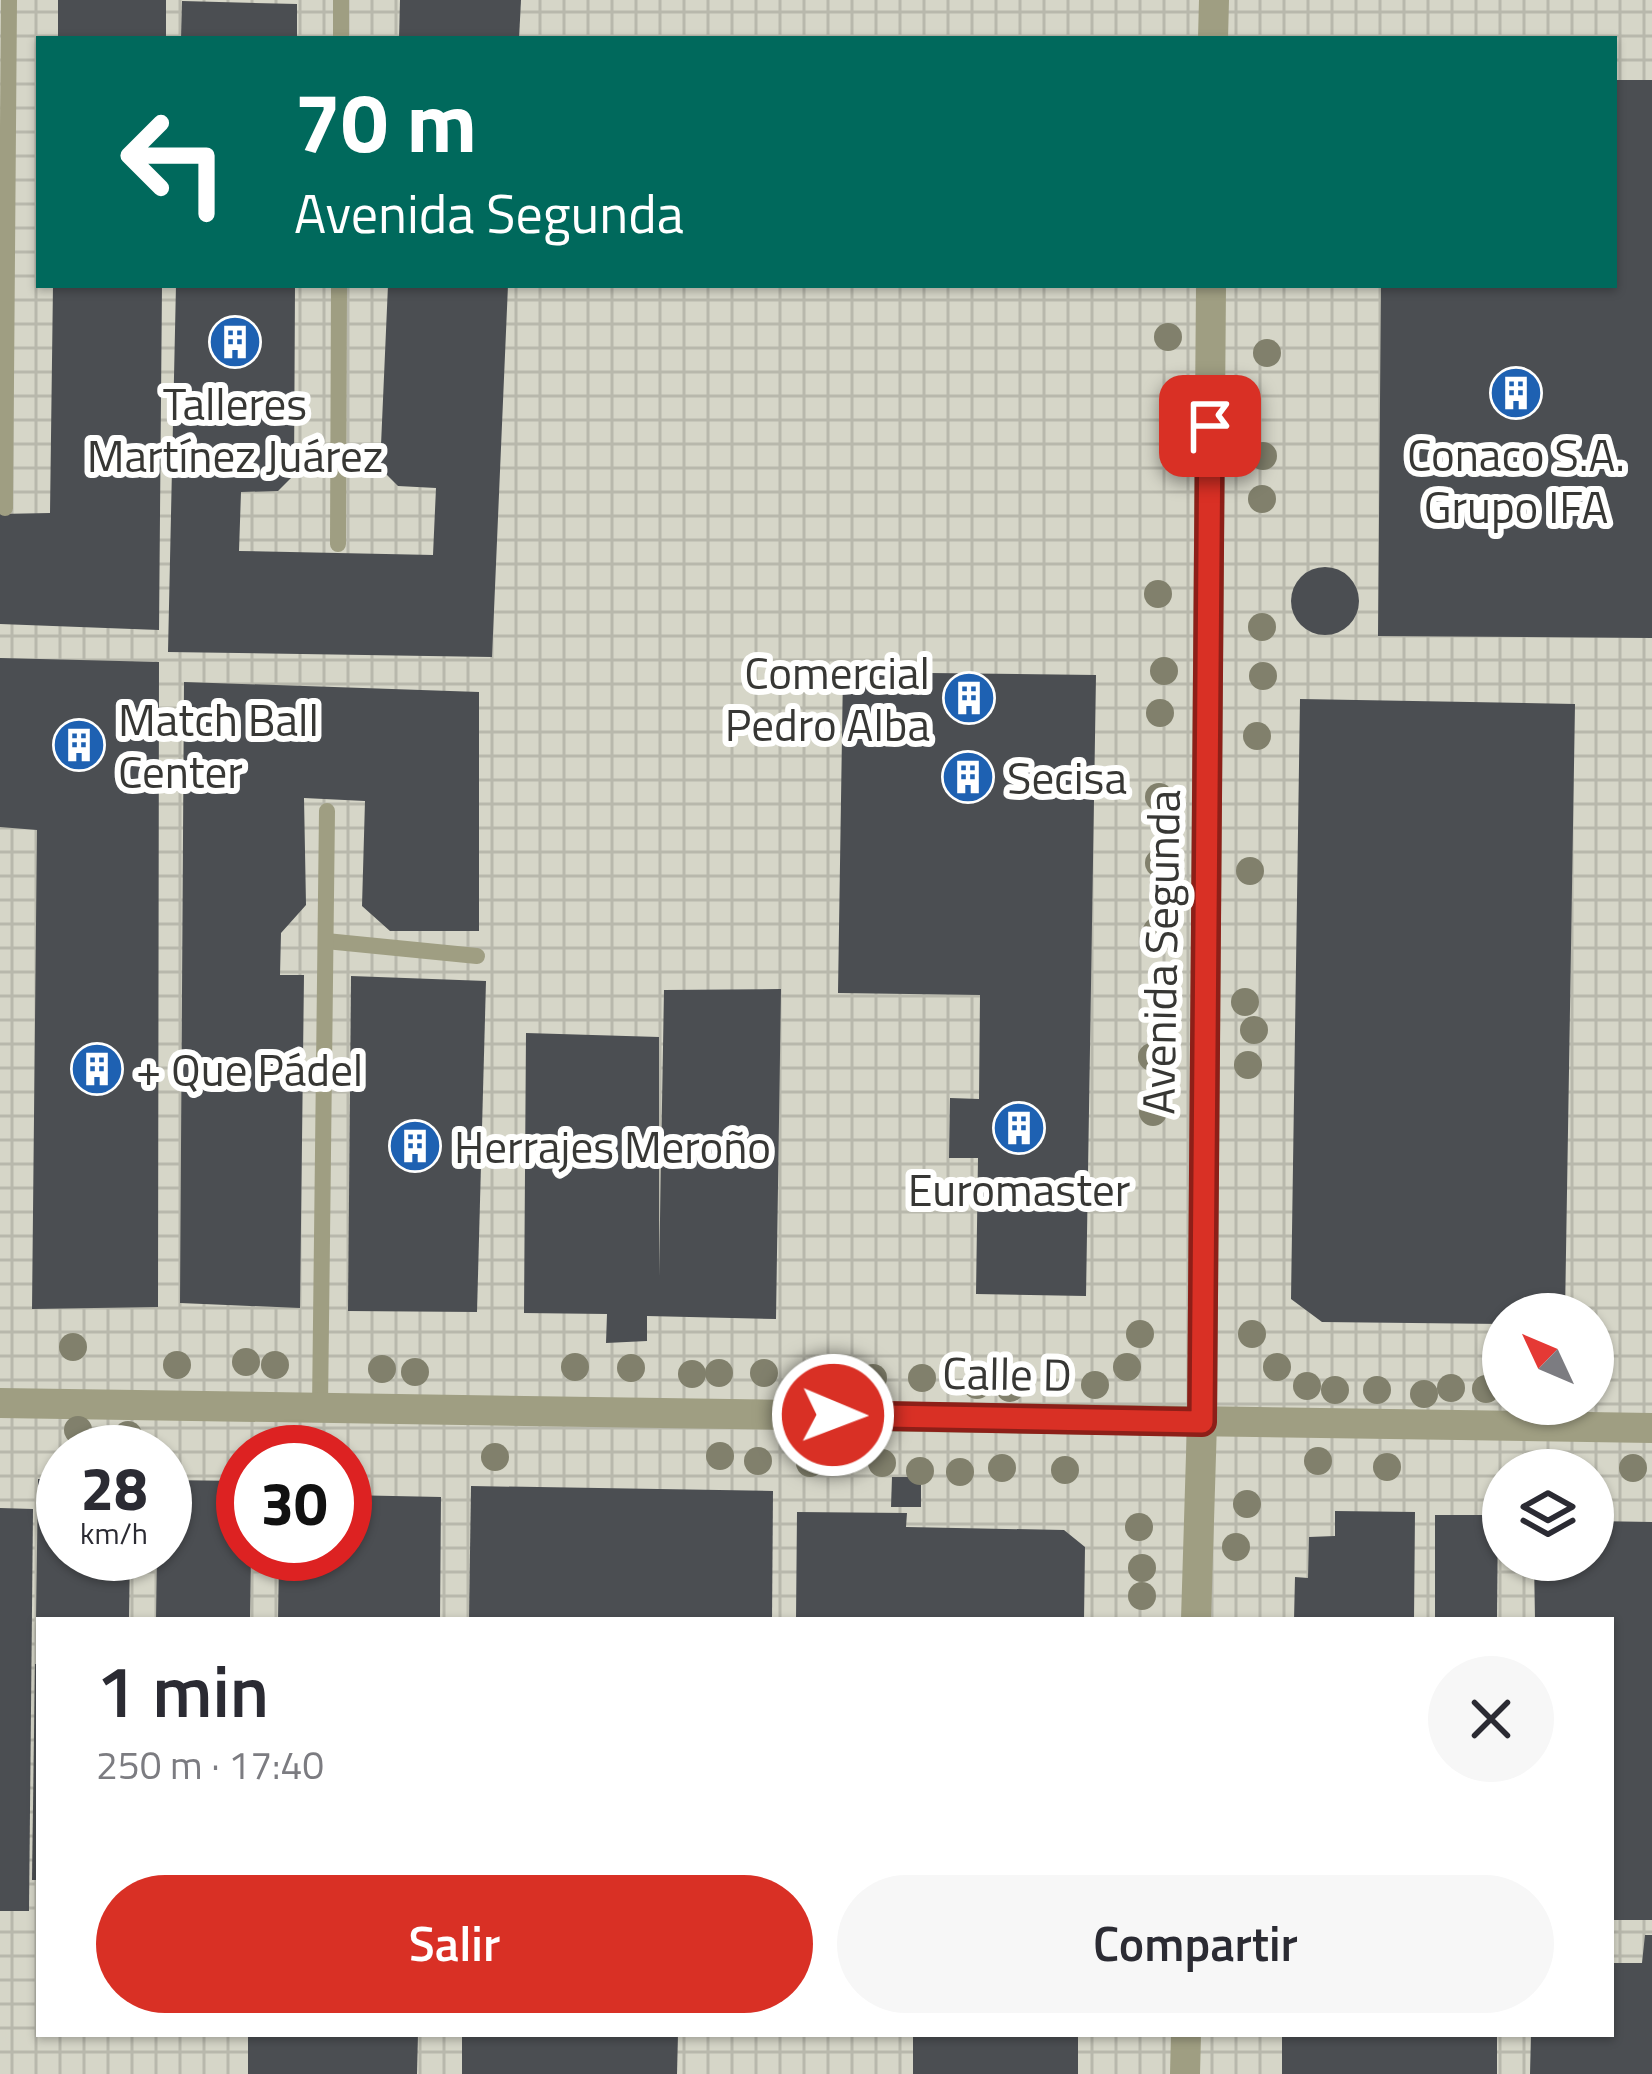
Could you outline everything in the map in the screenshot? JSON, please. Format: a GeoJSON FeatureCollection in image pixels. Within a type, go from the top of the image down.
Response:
{"type":"FeatureCollection","features":[{"type":"Feature","properties":{"kind":"street"},"geometry":{"type":"LineString","coordinates":[[1214,0],[1214,36]]}},
{"type":"Feature","properties":{"kind":"street","name":"Avenida Segunda"},"geometry":{"type":"LineString","coordinates":[[1196,1617],[1202,1422],[1211,288]]}},
{"type":"Feature","properties":{"kind":"street","name":"Calle D"},"geometry":{"type":"LineString","coordinates":[[0,1403],[1652,1428]]}},
{"type":"Feature","properties":{"kind":"street"},"geometry":{"type":"LineString","coordinates":[[1185,2074],[1186,2037]]}},
{"type":"Feature","properties":{"kind":"lane"},"geometry":{"type":"LineString","coordinates":[[5,508],[10,0]]}},
{"type":"Feature","properties":{"kind":"lane"},"geometry":{"type":"LineString","coordinates":[[341,0],[341,36]]}},
{"type":"Feature","properties":{"kind":"lane"},"geometry":{"type":"LineString","coordinates":[[338,544],[340,288]]}},
{"type":"Feature","properties":{"kind":"lane"},"geometry":{"type":"LineString","coordinates":[[320,1408],[328,811]]}},
{"type":"Feature","properties":{"kind":"lane"},"geometry":{"type":"LineString","coordinates":[[326,941],[477,956]]}},
{"type":"Feature","properties":{"kind":"shaded area"},"geometry":{"type":"Polygon","coordinates":[[[0,0],[1652,0],[1652,2074],[0,2074],[0,0]]]}},
{"type":"Feature","properties":{"kind":"building"},"geometry":{"type":"Polygon","coordinates":[[[58,0],[166,0],[166,36],[58,36],[58,0]]]}},
{"type":"Feature","properties":{"kind":"building"},"geometry":{"type":"Polygon","coordinates":[[[400,0],[521,0],[519,36],[399,36],[400,0]]]}},
{"type":"Feature","properties":{"kind":"building"},"geometry":{"type":"Polygon","coordinates":[[[182,1],[297,4],[297,36],[181,36],[182,1]]]}},
{"type":"Feature","properties":{"kind":"building","name":"Conaco S.A. Grupo IFA"},"geometry":{"type":"Polygon","coordinates":[[[1617,80],[1652,80],[1652,638],[1378,636],[1381,288],[1617,288],[1617,80]]]}},
{"type":"Feature","properties":{"kind":"building"},"geometry":{"type":"Polygon","coordinates":[[[53,288],[162,288],[159,630],[0,624],[0,514],[50,513],[53,288]]]}},
{"type":"Feature","properties":{"kind":"building"},"geometry":{"type":"Polygon","coordinates":[[[176,288],[295,288],[294,475],[278,491],[241,492],[239,551],[433,555],[436,488],[398,486],[380,468],[388,288],[508,288],[492,657],[168,652],[176,288]]]}},
{"type":"Feature","properties":{"kind":"building"},"geometry":{"type":"Polygon","coordinates":[[[1325,567],[1349,577],[1359,601],[1349,625],[1325,635],[1301,625],[1291,601],[1301,577],[1325,567]]]}},
{"type":"Feature","properties":{"kind":"building","name":"+ Que Pádel"},"geometry":{"type":"Polygon","coordinates":[[[0,658],[159,662],[158,1307],[32,1309],[37,830],[0,827],[0,658]]]}},
{"type":"Feature","properties":{"kind":"building"},"geometry":{"type":"Polygon","coordinates":[[[843,672],[1096,675],[1086,1296],[976,1294],[978,1158],[949,1158],[950,1098],[979,1099],[980,995],[838,993],[843,672]]]}},
{"type":"Feature","properties":{"kind":"building"},"geometry":{"type":"Polygon","coordinates":[[[184,682],[479,692],[479,931],[390,931],[362,906],[365,801],[304,798],[306,905],[281,933],[280,975],[304,975],[300,1308],[180,1303],[184,682]]]}},
{"type":"Feature","properties":{"kind":"building"},"geometry":{"type":"Polygon","coordinates":[[[1300,699],[1575,704],[1565,1293],[1482,1293],[1482,1324],[1322,1322],[1291,1299],[1300,699]]]}},
{"type":"Feature","properties":{"kind":"building","name":"Herrajes Meroño"},"geometry":{"type":"Polygon","coordinates":[[[351,976],[486,981],[477,1312],[348,1311],[351,976]]]}},
{"type":"Feature","properties":{"kind":"building"},"geometry":{"type":"Polygon","coordinates":[[[781,989],[776,1319],[647,1316],[647,1341],[606,1343],[607,1314],[524,1313],[526,1033],[659,1037],[659,1277],[664,990],[781,989]]]}},
{"type":"Feature","properties":{"kind":"building"},"geometry":{"type":"Polygon","coordinates":[[[892,1477],[921,1477],[921,1507],[891,1507],[892,1477]]]}},
{"type":"Feature","properties":{"kind":"building"},"geometry":{"type":"Polygon","coordinates":[[[192,1480],[216,1481],[216,1581],[251,1581],[250,1617],[156,1617],[157,1581],[192,1581],[192,1480]]]}},
{"type":"Feature","properties":{"kind":"building"},"geometry":{"type":"Polygon","coordinates":[[[471,1486],[773,1491],[772,1617],[469,1617],[471,1486]]]}},
{"type":"Feature","properties":{"kind":"building"},"geometry":{"type":"Polygon","coordinates":[[[372,1496],[441,1497],[440,1617],[278,1617],[279,1581],[372,1581],[372,1496]]]}},
{"type":"Feature","properties":{"kind":"building"},"geometry":{"type":"Polygon","coordinates":[[[0,1508],[33,1509],[29,1911],[0,1911],[0,1508]]]}},
{"type":"Feature","properties":{"kind":"building"},"geometry":{"type":"Polygon","coordinates":[[[1335,1511],[1415,1512],[1414,1617],[1294,1617],[1295,1577],[1308,1578],[1309,1537],[1335,1536],[1335,1511]]]}},
{"type":"Feature","properties":{"kind":"building"},"geometry":{"type":"Polygon","coordinates":[[[797,1512],[907,1513],[906,1527],[1064,1530],[1085,1547],[1084,1617],[796,1617],[797,1512]]]}},
{"type":"Feature","properties":{"kind":"building"},"geometry":{"type":"Polygon","coordinates":[[[1435,1515],[1482,1515],[1482,1581],[1497,1581],[1497,1617],[1435,1617],[1435,1515]]]}},
{"type":"Feature","properties":{"kind":"building"},"geometry":{"type":"Polygon","coordinates":[[[1614,1521],[1652,1522],[1652,1920],[1614,1920],[1614,1617],[1535,1617],[1534,1581],[1614,1581],[1614,1521]]]}},
{"type":"Feature","properties":{"kind":"building"},"geometry":{"type":"Polygon","coordinates":[[[37,1581],[130,1581],[129,1617],[36,1617],[37,1581]]]}},
{"type":"Feature","properties":{"kind":"building"},"geometry":{"type":"Polygon","coordinates":[[[35,1664],[36,1664],[36,1880],[32,1880],[35,1664]]]}},
{"type":"Feature","properties":{"kind":"building"},"geometry":{"type":"Polygon","coordinates":[[[1645,1935],[1652,1935],[1652,2074],[1530,2074],[1531,2037],[1614,2037],[1614,1963],[1642,1963],[1645,1935]]]}},
{"type":"Feature","properties":{"kind":"building"},"geometry":{"type":"Polygon","coordinates":[[[248,2037],[418,2037],[417,2074],[248,2074],[248,2037]]]}},
{"type":"Feature","properties":{"kind":"building"},"geometry":{"type":"Polygon","coordinates":[[[462,2037],[678,2037],[677,2074],[462,2074],[462,2037]]]}},
{"type":"Feature","properties":{"kind":"building"},"geometry":{"type":"Polygon","coordinates":[[[913,2037],[1078,2037],[1078,2074],[913,2074],[913,2037]]]}},
{"type":"Feature","properties":{"kind":"building"},"geometry":{"type":"Polygon","coordinates":[[[1282,2037],[1497,2037],[1497,2074],[1282,2074],[1282,2037]]]}},
{"type":"Feature","properties":{"kind":"place","name":"Talleres Martínez Juárez"},"geometry":{"type":"Point","coordinates":[235,342]}},
{"type":"Feature","properties":{"kind":"place","name":"Conaco S.A. Grupo IFA"},"geometry":{"type":"Point","coordinates":[1516,393]}},
{"type":"Feature","properties":{"kind":"place","name":"Comercial Pedro Alba"},"geometry":{"type":"Point","coordinates":[969,698]}},
{"type":"Feature","properties":{"kind":"place","name":"Match Ball Center"},"geometry":{"type":"Point","coordinates":[79,745]}},
{"type":"Feature","properties":{"kind":"place","name":"Secisa"},"geometry":{"type":"Point","coordinates":[968,777]}},
{"type":"Feature","properties":{"kind":"place","name":"+ Que Pádel"},"geometry":{"type":"Point","coordinates":[97,1069]}},
{"type":"Feature","properties":{"kind":"place","name":"Euromaster"},"geometry":{"type":"Point","coordinates":[1019,1128]}},
{"type":"Feature","properties":{"kind":"place","name":"Herrajes Meroño"},"geometry":{"type":"Point","coordinates":[415,1146]}},
{"type":"Feature","properties":{"kind":"route"},"geometry":{"type":"LineString","coordinates":[[833,1415],[1202,1422],[1210,426]]}}]}
